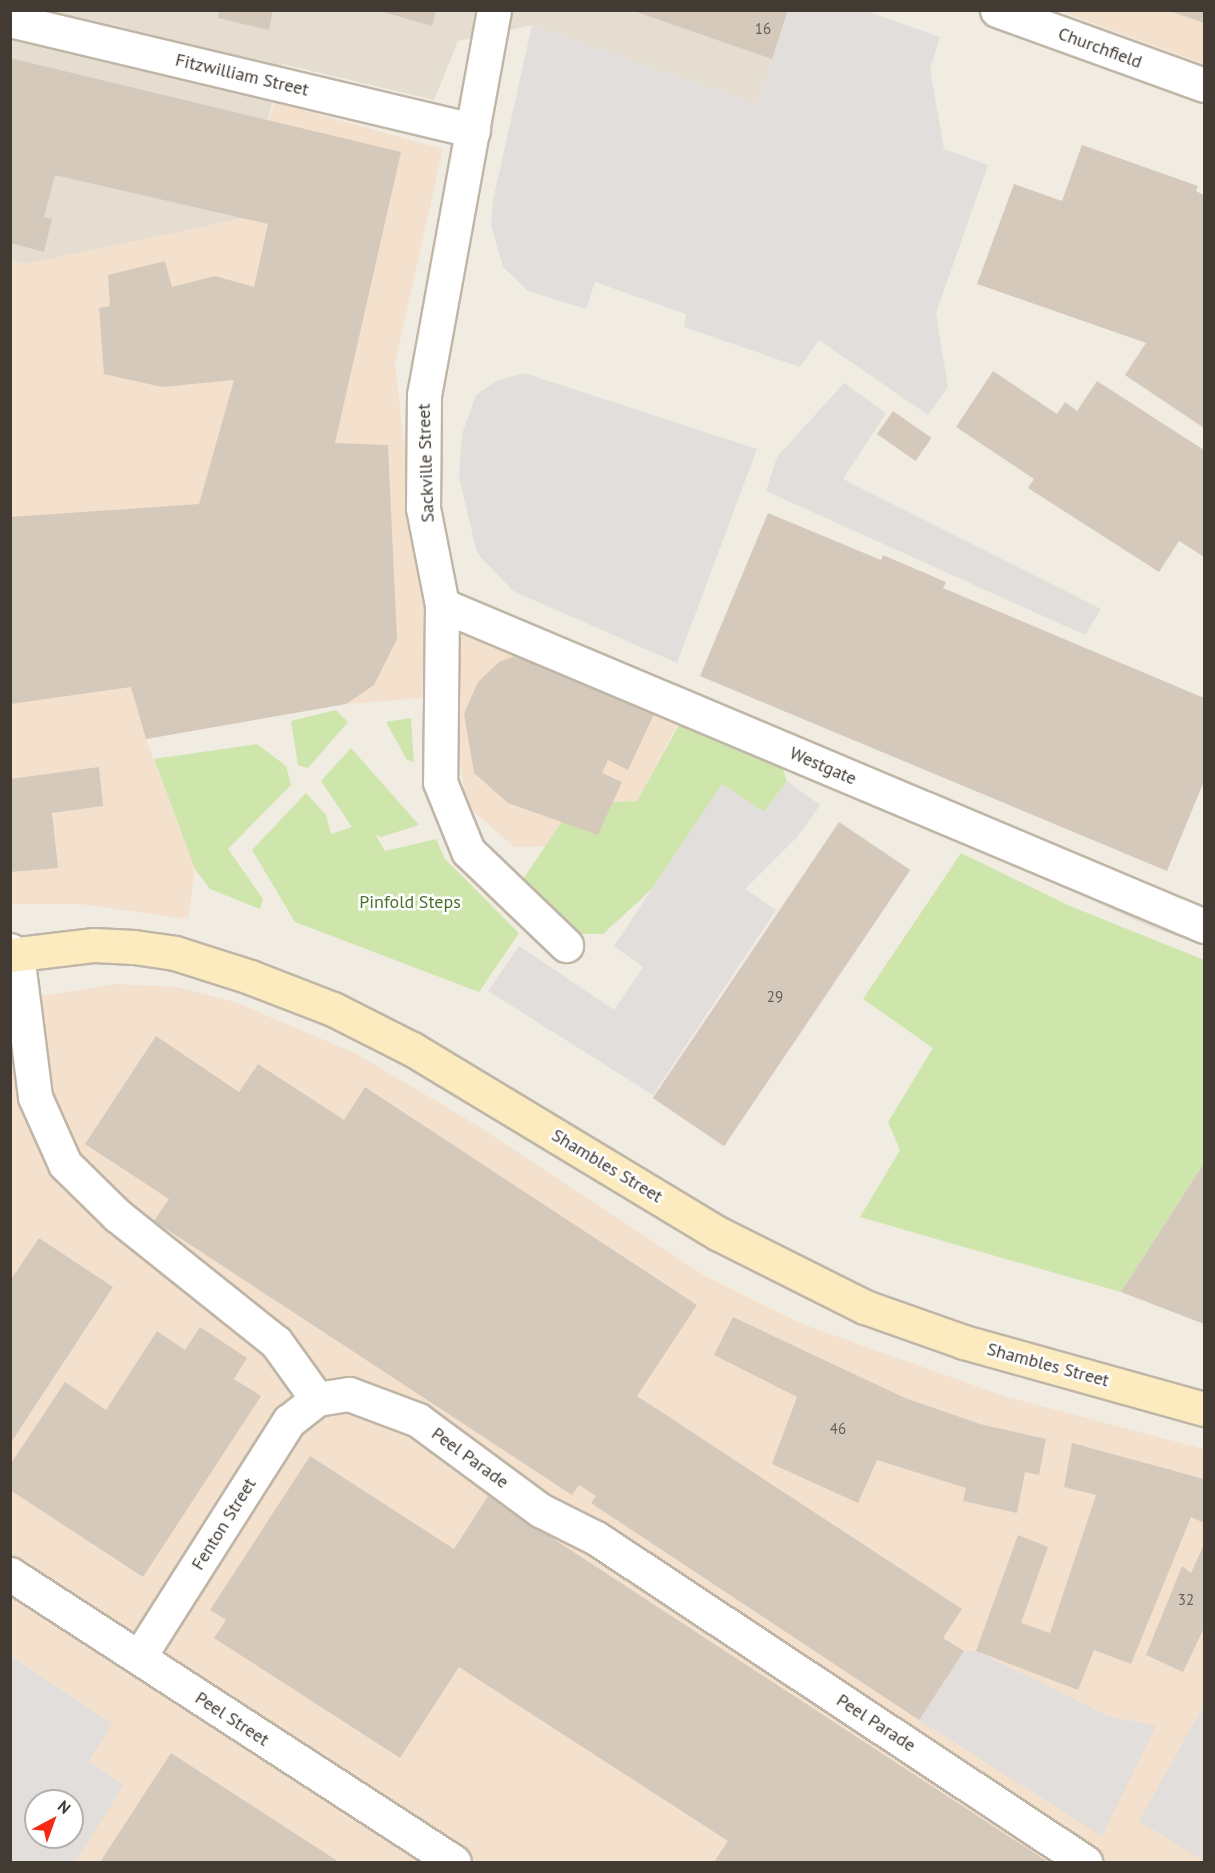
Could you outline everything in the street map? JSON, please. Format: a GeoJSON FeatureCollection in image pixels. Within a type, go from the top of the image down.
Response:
{"type":"FeatureCollection","features":[{"type":"Feature","properties":{"kind":"street","name":"Sackville Street"},"geometry":{"type":"LineString","coordinates":[[494,10],[424,395],[423,508],[442,605],[440,782],[452,820],[468,851],[500,886],[566,945]]}},
{"type":"Feature","properties":{"kind":"street","name":"Churchfield"},"geometry":{"type":"LineString","coordinates":[[996,10],[1204,85]]}},
{"type":"Feature","properties":{"kind":"street","name":"Fitzwilliam Street"},"geometry":{"type":"LineString","coordinates":[[10,20],[472,130]]}},
{"type":"Feature","properties":{"kind":"street","name":"Westgate"},"geometry":{"type":"LineString","coordinates":[[442,605],[1204,926]]}},
{"type":"Feature","properties":{"kind":"street","name":"Shambles Street"},"geometry":{"type":"LineString","coordinates":[[13,953],[94,945],[134,947],[175,953],[250,977],[333,1009],[412,1049],[719,1234],[866,1306],[964,1342],[1204,1409]]}},
{"type":"Feature","properties":{"kind":"street"},"geometry":{"type":"LineString","coordinates":[[13,953],[35,1097],[65,1164],[118,1216],[276,1342],[316,1399]]}},
{"type":"Feature","properties":{"kind":"street","name":"Peel Parade"},"geometry":{"type":"LineString","coordinates":[[316,1399],[349,1394],[387,1404],[418,1420],[540,1510],[596,1538],[1085,1863]]}},
{"type":"Feature","properties":{"kind":"street","name":"Fenton Street"},"geometry":{"type":"LineString","coordinates":[[140,1657],[289,1421],[316,1399]]}},
{"type":"Feature","properties":{"kind":"street","name":"Peel Street"},"geometry":{"type":"LineString","coordinates":[[10,1574],[454,1863]]}},
{"type":"Feature","properties":{"kind":"shaded area"},"geometry":{"type":"Polygon","coordinates":[[[11,11],[788,11],[757,104],[532,25],[458,41],[434,100],[282,64],[268,120],[401,152],[10,698],[245,218],[27,264],[11,261],[11,11]]]}},
{"type":"Feature","properties":{"kind":"shaded area"},"geometry":{"type":"Polygon","coordinates":[[[788,11],[866,11],[940,37],[930,69],[944,149],[988,165],[936,313],[948,387],[928,415],[819,340],[800,367],[684,327],[686,314],[595,282],[586,309],[528,291],[503,267],[491,225],[493,200],[532,25],[757,104],[788,11]]]}},
{"type":"Feature","properties":{"kind":"shaded area"},"geometry":{"type":"Polygon","coordinates":[[[1059,11],[1204,11],[1204,64],[1059,11]]]}},
{"type":"Feature","properties":{"kind":"shaded area"},"geometry":{"type":"Polygon","coordinates":[[[274,102],[443,149],[395,363],[422,602],[683,714],[637,801],[613,802],[593,845],[514,847],[466,805],[454,713],[422,698],[346,704],[146,739],[195,869],[188,919],[80,904],[11,904],[11,261],[27,264],[245,218],[274,102]]]}},
{"type":"Feature","properties":{"kind":"shaded area"},"geometry":{"type":"Polygon","coordinates":[[[524,373],[757,449],[677,663],[513,591],[477,553],[459,477],[462,434],[476,395],[496,381],[524,373]]]}},
{"type":"Feature","properties":{"kind":"shaded area"},"geometry":{"type":"Polygon","coordinates":[[[844,383],[886,413],[843,479],[1101,609],[1085,635],[766,491],[777,457],[844,383]]]}},
{"type":"Feature","properties":{"kind":"shaded area"},"geometry":{"type":"Polygon","coordinates":[[[787,781],[820,805],[798,836],[745,889],[776,910],[653,1095],[488,991],[519,946],[614,1010],[643,967],[614,946],[722,784],[764,812],[787,781]]]}},
{"type":"Feature","properties":{"kind":"shaded area"},"geometry":{"type":"Polygon","coordinates":[[[996,856],[1204,929],[1204,946],[1148,926],[996,856]]]}},
{"type":"Feature","properties":{"kind":"shaded area"},"geometry":{"type":"Polygon","coordinates":[[[117,984],[177,987],[235,1002],[355,1053],[475,1124],[705,1276],[802,1324],[1004,1396],[1204,1449],[1204,1862],[11,1862],[10,1001],[117,984]]]}},
{"type":"Feature","properties":{"kind":"shaded area"},"geometry":{"type":"Polygon","coordinates":[[[964,1651],[976,1651],[1108,1716],[1156,1726],[1102,1836],[919,1720],[964,1651]]]}},
{"type":"Feature","properties":{"kind":"shaded area"},"geometry":{"type":"Polygon","coordinates":[[[11,1656],[112,1724],[89,1761],[124,1785],[84,1848],[84,1789],[24,1789],[24,1849],[83,1849],[75,1862],[11,1862],[11,1656]]]}},
{"type":"Feature","properties":{"kind":"shaded area"},"geometry":{"type":"Polygon","coordinates":[[[1204,1705],[1204,1861],[1139,1821],[1204,1705]]]}},
{"type":"Feature","properties":{"kind":"green space"},"geometry":{"type":"Polygon","coordinates":[[[336,710],[348,722],[308,768],[298,765],[291,721],[336,710]]]}},
{"type":"Feature","properties":{"kind":"green space"},"geometry":{"type":"Polygon","coordinates":[[[411,718],[414,762],[407,760],[386,722],[411,718]]]}},
{"type":"Feature","properties":{"kind":"green space"},"geometry":{"type":"Polygon","coordinates":[[[681,721],[783,769],[787,781],[764,812],[722,785],[652,889],[603,934],[575,934],[521,882],[563,820],[598,834],[613,802],[637,801],[681,721]]]}},
{"type":"Feature","properties":{"kind":"green space"},"geometry":{"type":"Polygon","coordinates":[[[257,744],[286,766],[291,785],[228,849],[263,899],[260,909],[210,889],[195,869],[154,759],[257,744]]]}},
{"type":"Feature","properties":{"kind":"green space","name":"Pinfold Steps"},"geometry":{"type":"Polygon","coordinates":[[[351,748],[419,825],[381,837],[375,834],[385,851],[436,839],[445,859],[519,933],[479,992],[295,922],[252,850],[306,793],[326,815],[331,834],[352,827],[321,781],[351,748]]]}},
{"type":"Feature","properties":{"kind":"green space"},"geometry":{"type":"Polygon","coordinates":[[[961,853],[1070,906],[1204,960],[1204,1163],[1121,1292],[860,1217],[900,1150],[888,1122],[933,1048],[863,999],[961,853]]]}},
{"type":"Feature","properties":{"kind":"building"},"geometry":{"type":"Polygon","coordinates":[[[219,10],[273,10],[269,30],[218,18],[219,10]]]}},
{"type":"Feature","properties":{"kind":"building"},"geometry":{"type":"Polygon","coordinates":[[[376,10],[436,10],[432,26],[376,10]]]}},
{"type":"Feature","properties":{"kind":"building"},"geometry":{"type":"Polygon","coordinates":[[[631,10],[788,10],[772,59],[631,10]]]}},
{"type":"Feature","properties":{"kind":"building"},"geometry":{"type":"Polygon","coordinates":[[[1170,10],[1204,10],[1204,23],[1170,11],[1170,10]]]}},
{"type":"Feature","properties":{"kind":"building"},"geometry":{"type":"Polygon","coordinates":[[[10,58],[401,152],[335,443],[388,445],[397,639],[374,685],[346,704],[146,739],[131,687],[11,704],[10,517],[199,504],[234,380],[162,387],[104,374],[99,308],[110,306],[108,275],[165,261],[172,287],[215,276],[254,287],[268,224],[55,175],[44,217],[52,219],[44,252],[10,243],[10,58]]]}},
{"type":"Feature","properties":{"kind":"building"},"geometry":{"type":"Polygon","coordinates":[[[1082,145],[1198,186],[1196,191],[1204,195],[1204,428],[1125,375],[1146,343],[977,284],[1014,184],[1062,201],[1082,145]]]}},
{"type":"Feature","properties":{"kind":"building"},"geometry":{"type":"Polygon","coordinates":[[[993,371],[1057,414],[1065,402],[1077,411],[1097,381],[1204,450],[1204,557],[1179,541],[1159,572],[1028,488],[1034,479],[956,427],[993,371]]]}},
{"type":"Feature","properties":{"kind":"building"},"geometry":{"type":"Polygon","coordinates":[[[893,411],[932,438],[915,461],[877,434],[893,411]]]}},
{"type":"Feature","properties":{"kind":"building"},"geometry":{"type":"Polygon","coordinates":[[[768,513],[881,560],[883,555],[946,582],[943,588],[1204,698],[1204,781],[1167,871],[700,676],[768,513]]]}},
{"type":"Feature","properties":{"kind":"building"},"geometry":{"type":"Polygon","coordinates":[[[520,654],[656,710],[628,770],[608,760],[602,773],[622,782],[598,835],[508,803],[474,773],[464,714],[478,682],[499,662],[520,654]]]}},
{"type":"Feature","properties":{"kind":"building"},"geometry":{"type":"Polygon","coordinates":[[[99,767],[103,806],[52,813],[58,868],[10,872],[10,779],[99,767]]]}},
{"type":"Feature","properties":{"kind":"building"},"geometry":{"type":"Polygon","coordinates":[[[839,822],[910,870],[724,1146],[653,1098],[839,822]]]}},
{"type":"Feature","properties":{"kind":"building"},"geometry":{"type":"Polygon","coordinates":[[[156,1036],[239,1092],[258,1064],[344,1120],[365,1087],[697,1305],[637,1396],[962,1609],[943,1638],[964,1651],[919,1720],[591,1503],[596,1496],[579,1485],[572,1495],[154,1221],[169,1199],[85,1144],[156,1036]]]}},
{"type":"Feature","properties":{"kind":"building"},"geometry":{"type":"Polygon","coordinates":[[[1204,1163],[1204,1324],[1121,1292],[1204,1163]]]}},
{"type":"Feature","properties":{"kind":"building"},"geometry":{"type":"Polygon","coordinates":[[[39,1238],[113,1287],[10,1444],[10,1281],[39,1238]]]}},
{"type":"Feature","properties":{"kind":"building"},"geometry":{"type":"Polygon","coordinates":[[[733,1317],[905,1398],[980,1424],[1046,1439],[1039,1475],[1025,1472],[1017,1513],[963,1501],[966,1488],[877,1460],[858,1503],[772,1464],[797,1397],[714,1355],[733,1317]]]}},
{"type":"Feature","properties":{"kind":"building"},"geometry":{"type":"Polygon","coordinates":[[[200,1327],[247,1358],[234,1379],[261,1396],[143,1577],[10,1490],[10,1465],[65,1382],[106,1410],[157,1331],[185,1350],[200,1327]]]}},
{"type":"Feature","properties":{"kind":"building"},"geometry":{"type":"Polygon","coordinates":[[[1072,1443],[1204,1479],[1204,1523],[1191,1517],[1131,1664],[1094,1650],[1078,1690],[976,1651],[1018,1535],[1048,1547],[1021,1623],[1050,1633],[1096,1495],[1064,1487],[1072,1443]]]}},
{"type":"Feature","properties":{"kind":"building"},"geometry":{"type":"Polygon","coordinates":[[[310,1456],[454,1549],[488,1496],[1048,1862],[714,1862],[728,1841],[459,1667],[400,1758],[214,1638],[226,1620],[210,1610],[310,1456]]]}},
{"type":"Feature","properties":{"kind":"building"},"geometry":{"type":"Polygon","coordinates":[[[1204,1544],[1204,1628],[1183,1672],[1146,1655],[1182,1566],[1191,1573],[1204,1544]]]}},
{"type":"Feature","properties":{"kind":"building"},"geometry":{"type":"Polygon","coordinates":[[[171,1753],[339,1862],[100,1862],[171,1753]]]}}]}
